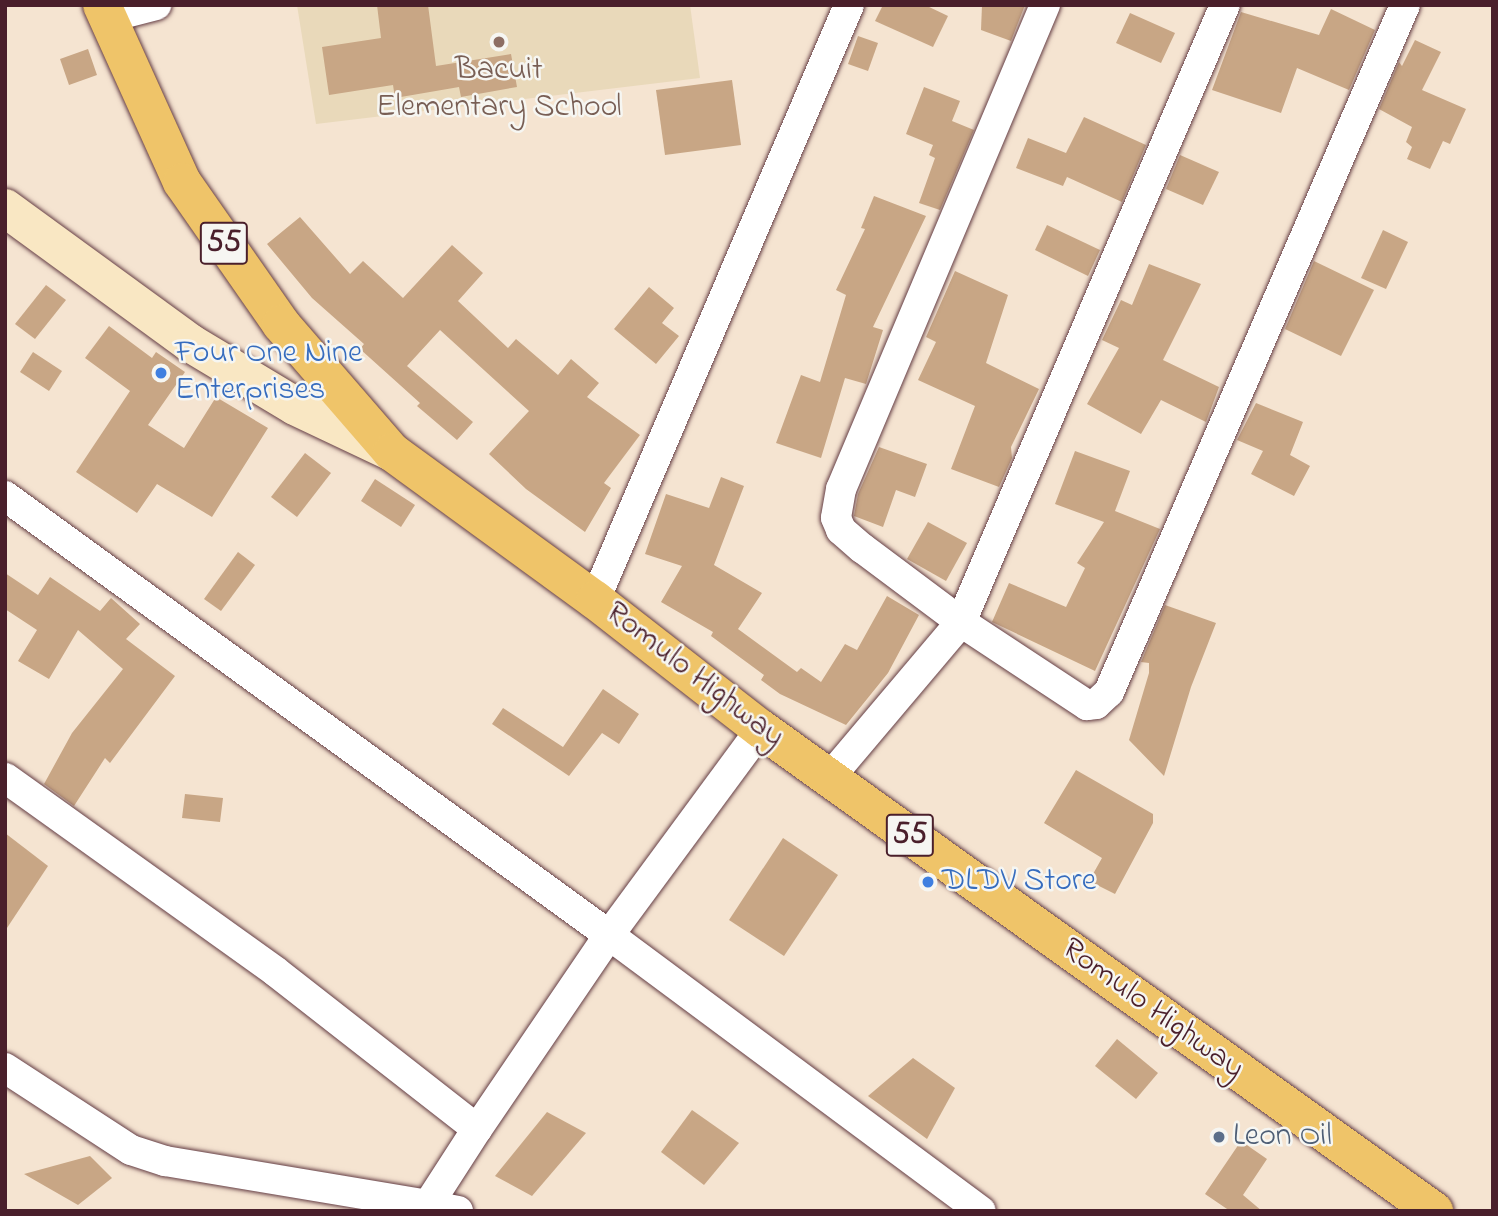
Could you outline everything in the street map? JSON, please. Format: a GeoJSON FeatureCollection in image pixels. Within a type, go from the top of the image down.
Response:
{"type":"FeatureCollection","features":[{"type":"Feature","properties":{"kind":"highway","name":"Romulo Highway"},"geometry":{"type":"LineString","coordinates":[[104,12],[181,182],[281,324],[392,452],[595,600],[761,729],[1432,1210]]}},
{"type":"Feature","properties":{"kind":"main road"},"geometry":{"type":"LineString","coordinates":[[5,208],[190,343],[295,405],[392,452]]}},
{"type":"Feature","properties":{"kind":"street"},"geometry":{"type":"LineString","coordinates":[[104,12],[156,5]]}},
{"type":"Feature","properties":{"kind":"street"},"geometry":{"type":"LineString","coordinates":[[595,600],[849,5]]}},
{"type":"Feature","properties":{"kind":"street"},"geometry":{"type":"LineString","coordinates":[[1045,5],[836,506],[841,530],[961,622],[1087,705],[1096,704],[1109,692],[1405,5]]}},
{"type":"Feature","properties":{"kind":"street"},"geometry":{"type":"LineString","coordinates":[[830,777],[961,622],[1225,5]]}},
{"type":"Feature","properties":{"kind":"street"},"geometry":{"type":"LineString","coordinates":[[5,496],[609,935],[981,1211]]}},
{"type":"Feature","properties":{"kind":"street"},"geometry":{"type":"LineString","coordinates":[[428,1205],[609,935],[761,729]]}},
{"type":"Feature","properties":{"kind":"street"},"geometry":{"type":"LineString","coordinates":[[5,778],[275,971],[477,1129]]}},
{"type":"Feature","properties":{"kind":"street"},"geometry":{"type":"LineString","coordinates":[[5,1068],[131,1150],[154,1157],[458,1211]]}},
{"type":"Feature","properties":{"kind":"shaded area","name":"Bacuit Elementary School"},"geometry":{"type":"Polygon","coordinates":[[[297,5],[690,5],[700,78],[316,124],[297,5]]]}},
{"type":"Feature","properties":{"kind":"building"},"geometry":{"type":"Polygon","coordinates":[[[377,5],[428,5],[436,66],[511,54],[517,87],[461,97],[459,87],[395,98],[393,85],[329,95],[322,47],[381,38],[377,5]]]}},
{"type":"Feature","properties":{"kind":"building"},"geometry":{"type":"Polygon","coordinates":[[[883,5],[925,5],[948,16],[933,47],[875,21],[883,5]]]}},
{"type":"Feature","properties":{"kind":"building"},"geometry":{"type":"Polygon","coordinates":[[[982,5],[1025,5],[1011,41],[981,30],[982,5]]]}},
{"type":"Feature","properties":{"kind":"building"},"geometry":{"type":"Polygon","coordinates":[[[1331,9],[1375,30],[1349,90],[1297,68],[1281,113],[1212,90],[1241,12],[1319,35],[1331,9]]]}},
{"type":"Feature","properties":{"kind":"building"},"geometry":{"type":"Polygon","coordinates":[[[1130,13],[1175,33],[1161,63],[1116,43],[1130,13]]]}},
{"type":"Feature","properties":{"kind":"building"},"geometry":{"type":"Polygon","coordinates":[[[858,36],[878,43],[868,71],[848,64],[858,36]]]}},
{"type":"Feature","properties":{"kind":"building"},"geometry":{"type":"Polygon","coordinates":[[[1415,40],[1441,52],[1422,90],[1466,109],[1450,144],[1443,141],[1430,169],[1407,159],[1412,147],[1406,142],[1412,127],[1379,109],[1399,62],[1402,66],[1415,40]]]}},
{"type":"Feature","properties":{"kind":"building"},"geometry":{"type":"Polygon","coordinates":[[[88,49],[97,75],[69,85],[60,59],[88,49]]]}},
{"type":"Feature","properties":{"kind":"building"},"geometry":{"type":"Polygon","coordinates":[[[732,80],[741,145],[665,155],[656,90],[732,80]]]}},
{"type":"Feature","properties":{"kind":"building"},"geometry":{"type":"Polygon","coordinates":[[[924,87],[960,101],[952,121],[974,130],[940,210],[919,203],[935,158],[929,155],[933,145],[906,134],[924,87]]]}},
{"type":"Feature","properties":{"kind":"building"},"geometry":{"type":"Polygon","coordinates":[[[1084,117],[1146,145],[1122,202],[1067,177],[1063,186],[1016,168],[1028,138],[1066,153],[1084,117]]]}},
{"type":"Feature","properties":{"kind":"building"},"geometry":{"type":"Polygon","coordinates":[[[1180,155],[1219,172],[1203,205],[1166,189],[1180,155]]]}},
{"type":"Feature","properties":{"kind":"building"},"geometry":{"type":"Polygon","coordinates":[[[874,196],[926,216],[873,327],[883,330],[866,384],[845,378],[821,458],[776,443],[801,375],[820,382],[846,295],[836,290],[865,229],[861,228],[874,196]]]}},
{"type":"Feature","properties":{"kind":"building"},"geometry":{"type":"Polygon","coordinates":[[[300,217],[350,274],[363,261],[403,298],[452,245],[483,273],[458,301],[508,348],[516,339],[558,375],[571,359],[599,383],[587,397],[640,435],[604,483],[611,488],[585,532],[526,489],[489,454],[529,411],[440,330],[407,366],[473,422],[457,440],[417,406],[420,403],[360,349],[364,344],[312,298],[267,244],[300,217]]]}},
{"type":"Feature","properties":{"kind":"building"},"geometry":{"type":"Polygon","coordinates":[[[1047,225],[1100,250],[1088,276],[1035,250],[1047,225]]]}},
{"type":"Feature","properties":{"kind":"building"},"geometry":{"type":"Polygon","coordinates":[[[1383,230],[1408,242],[1386,289],[1361,278],[1383,230]]]}},
{"type":"Feature","properties":{"kind":"building"},"geometry":{"type":"Polygon","coordinates":[[[1314,261],[1374,290],[1341,356],[1285,329],[1314,261]]]}},
{"type":"Feature","properties":{"kind":"building"},"geometry":{"type":"Polygon","coordinates":[[[1149,264],[1201,284],[1163,360],[1219,387],[1206,422],[1161,400],[1141,434],[1087,404],[1119,348],[1102,340],[1121,300],[1132,305],[1149,264]]]}},
{"type":"Feature","properties":{"kind":"building"},"geometry":{"type":"Polygon","coordinates":[[[955,271],[1008,295],[986,363],[1039,389],[1011,447],[1012,458],[999,487],[951,469],[975,406],[918,380],[936,342],[926,337],[955,271]]]}},
{"type":"Feature","properties":{"kind":"building"},"geometry":{"type":"Polygon","coordinates":[[[46,285],[66,300],[35,339],[15,324],[46,285]]]}},
{"type":"Feature","properties":{"kind":"building"},"geometry":{"type":"Polygon","coordinates":[[[649,287],[674,308],[662,323],[679,336],[656,364],[614,329],[649,287]]]}},
{"type":"Feature","properties":{"kind":"building"},"geometry":{"type":"Polygon","coordinates":[[[109,326],[152,358],[156,352],[185,372],[148,425],[184,448],[216,397],[268,428],[212,517],[157,484],[137,513],[76,472],[130,391],[85,358],[109,326]]]}},
{"type":"Feature","properties":{"kind":"building"},"geometry":{"type":"Polygon","coordinates":[[[33,352],[62,371],[49,391],[20,372],[33,352]]]}},
{"type":"Feature","properties":{"kind":"building"},"geometry":{"type":"Polygon","coordinates":[[[1256,403],[1303,422],[1290,455],[1310,466],[1294,496],[1251,474],[1263,451],[1237,440],[1256,403]]]}},
{"type":"Feature","properties":{"kind":"building"},"geometry":{"type":"Polygon","coordinates":[[[879,447],[927,464],[915,497],[896,490],[883,527],[854,516],[858,494],[879,447]]]}},
{"type":"Feature","properties":{"kind":"building"},"geometry":{"type":"Polygon","coordinates":[[[1075,451],[1130,471],[1115,511],[1160,529],[1095,671],[992,622],[1009,583],[1066,607],[1085,568],[1077,563],[1104,522],[1055,504],[1075,451]]]}},
{"type":"Feature","properties":{"kind":"building"},"geometry":{"type":"Polygon","coordinates":[[[305,453],[331,473],[297,517],[271,497],[305,453]]]}},
{"type":"Feature","properties":{"kind":"building"},"geometry":{"type":"Polygon","coordinates":[[[721,477],[744,486],[714,565],[762,593],[738,629],[797,672],[801,668],[821,682],[845,644],[857,650],[887,596],[919,615],[888,673],[846,725],[780,694],[761,680],[764,675],[711,636],[713,632],[661,602],[682,566],[645,554],[666,494],[709,508],[721,477]]]}},
{"type":"Feature","properties":{"kind":"building"},"geometry":{"type":"Polygon","coordinates":[[[375,479],[415,505],[401,527],[361,501],[375,479]]]}},
{"type":"Feature","properties":{"kind":"building"},"geometry":{"type":"Polygon","coordinates":[[[928,522],[967,543],[946,581],[907,559],[928,522]]]}},
{"type":"Feature","properties":{"kind":"building"},"geometry":{"type":"Polygon","coordinates":[[[238,552],[255,565],[221,611],[204,599],[238,552]]]}},
{"type":"Feature","properties":{"kind":"building"},"geometry":{"type":"Polygon","coordinates":[[[5,573],[38,595],[50,577],[100,611],[111,598],[140,624],[126,639],[175,676],[110,763],[105,758],[74,806],[44,784],[72,733],[123,669],[78,630],[49,679],[18,661],[37,630],[5,609],[5,573]]]}},
{"type":"Feature","properties":{"kind":"building"},"geometry":{"type":"Polygon","coordinates":[[[1165,605],[1216,623],[1191,687],[1164,776],[1129,740],[1149,673],[1149,663],[1141,662],[1165,605]]]}},
{"type":"Feature","properties":{"kind":"building"},"geometry":{"type":"Polygon","coordinates":[[[603,689],[639,714],[619,744],[602,733],[569,776],[492,724],[503,708],[563,747],[603,689]]]}},
{"type":"Feature","properties":{"kind":"building"},"geometry":{"type":"Polygon","coordinates":[[[1076,770],[1153,814],[1153,823],[1115,894],[1089,881],[1102,858],[1044,823],[1076,770]]]}},
{"type":"Feature","properties":{"kind":"building"},"geometry":{"type":"Polygon","coordinates":[[[185,794],[223,798],[220,822],[182,818],[185,794]]]}},
{"type":"Feature","properties":{"kind":"building"},"geometry":{"type":"Polygon","coordinates":[[[5,833],[48,866],[5,931],[5,833]]]}},
{"type":"Feature","properties":{"kind":"building"},"geometry":{"type":"Polygon","coordinates":[[[783,838],[838,875],[784,956],[729,920],[783,838]]]}},
{"type":"Feature","properties":{"kind":"building"},"geometry":{"type":"Polygon","coordinates":[[[1117,1039],[1158,1073],[1136,1099],[1095,1066],[1117,1039]]]}},
{"type":"Feature","properties":{"kind":"building"},"geometry":{"type":"Polygon","coordinates":[[[913,1058],[955,1088],[927,1139],[868,1096],[913,1058]]]}},
{"type":"Feature","properties":{"kind":"building"},"geometry":{"type":"Polygon","coordinates":[[[692,1110],[739,1143],[704,1185],[661,1152],[692,1110]]]}},
{"type":"Feature","properties":{"kind":"building"},"geometry":{"type":"Polygon","coordinates":[[[547,1112],[586,1133],[532,1196],[495,1176],[547,1112]]]}},
{"type":"Feature","properties":{"kind":"building"},"geometry":{"type":"Polygon","coordinates":[[[1241,1141],[1267,1159],[1243,1195],[1262,1211],[1230,1211],[1205,1194],[1241,1141]]]}},
{"type":"Feature","properties":{"kind":"building"},"geometry":{"type":"Polygon","coordinates":[[[90,1156],[112,1178],[78,1205],[24,1174],[90,1156]]]}},
{"type":"Feature","properties":{"kind":"place","name":"Bacuit Elementary School"},"geometry":{"type":"Point","coordinates":[499,42]}},
{"type":"Feature","properties":{"kind":"place","name":"Four One Nine Enterprises"},"geometry":{"type":"Point","coordinates":[161,373]}},
{"type":"Feature","properties":{"kind":"place","name":"DLDV Store"},"geometry":{"type":"Point","coordinates":[928,882]}},
{"type":"Feature","properties":{"kind":"place","name":"Leon Oil"},"geometry":{"type":"Point","coordinates":[1219,1137]}}]}
